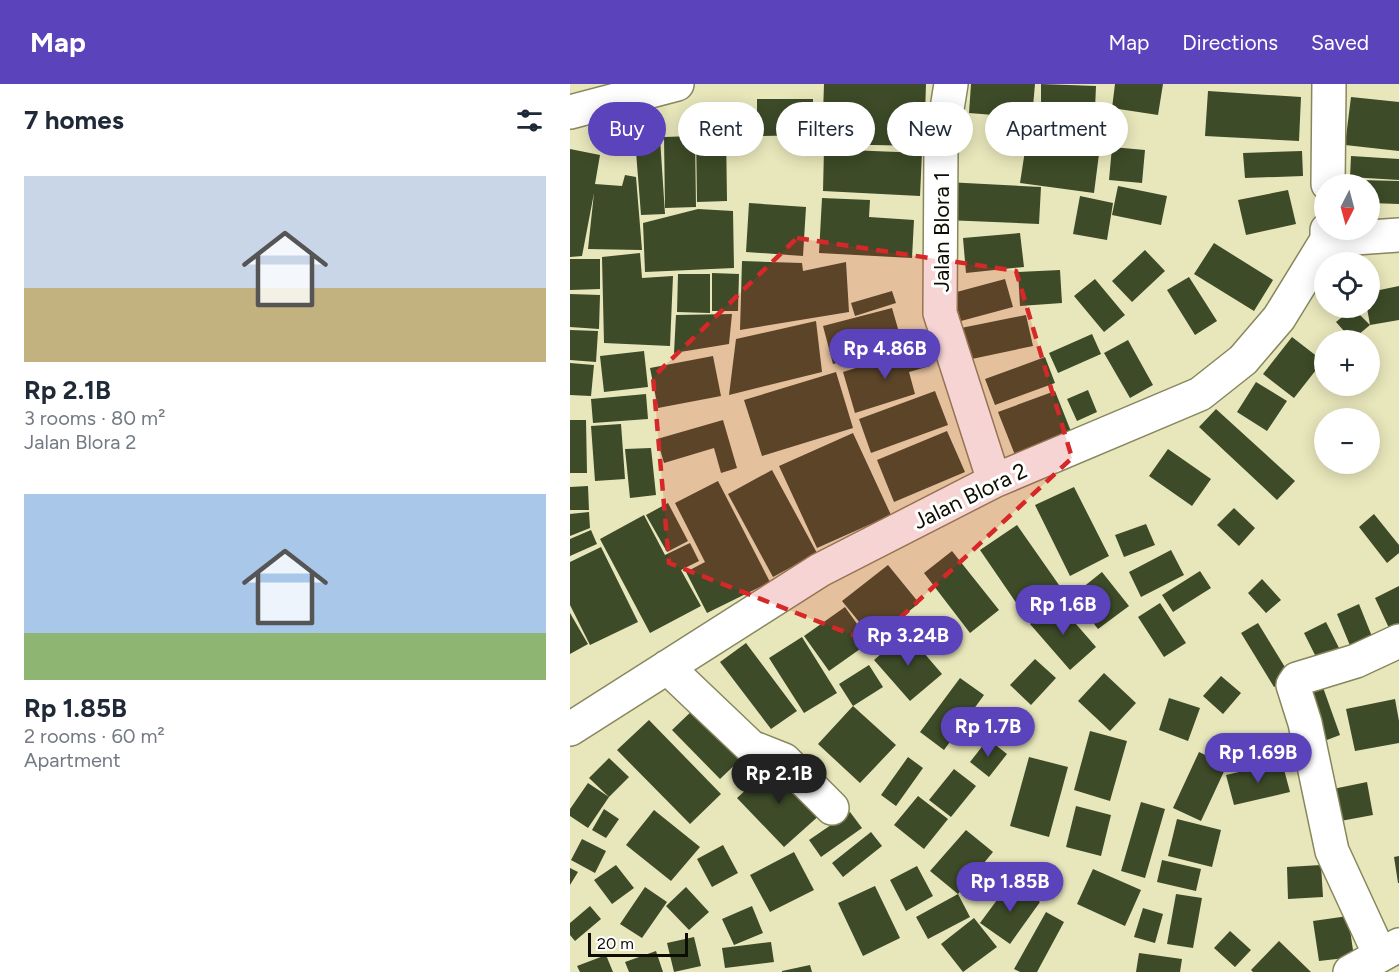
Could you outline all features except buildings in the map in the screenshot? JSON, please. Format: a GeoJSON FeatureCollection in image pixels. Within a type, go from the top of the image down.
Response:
{"type":"FeatureCollection","features":[{"type":"Feature","properties":{"kind":"street"},"geometry":{"type":"LineString","coordinates":[[570,112],[677,84]]}},
{"type":"Feature","properties":{"kind":"street","name":"Jalan Blora 1"},"geometry":{"type":"LineString","coordinates":[[951,84],[941,146],[940,313],[994,482]]}},
{"type":"Feature","properties":{"kind":"street"},"geometry":{"type":"LineString","coordinates":[[1328,174],[1329,84]]}},
{"type":"Feature","properties":{"kind":"street"},"geometry":{"type":"LineString","coordinates":[[1380,235],[1399,235]]}},
{"type":"Feature","properties":{"kind":"street","name":"Jalan Blora 2"},"geometry":{"type":"LineString","coordinates":[[571,728],[820,570],[994,482],[1200,394],[1243,360],[1279,318],[1324,240]]}},
{"type":"Feature","properties":{"kind":"street"},"geometry":{"type":"LineString","coordinates":[[1350,972],[1389,950],[1332,851],[1305,723],[1293,685],[1297,678],[1356,661],[1399,640]]}},
{"type":"Feature","properties":{"kind":"street"},"geometry":{"type":"LineString","coordinates":[[667,667],[751,747],[784,760],[832,808]]}},
{"type":"Feature","properties":{"kind":"highlighted area"},"geometry":{"type":"Polygon","coordinates":[[[797,238],[1016,271],[1072,458],[873,643],[669,563],[653,377],[797,238]]]}}]}
